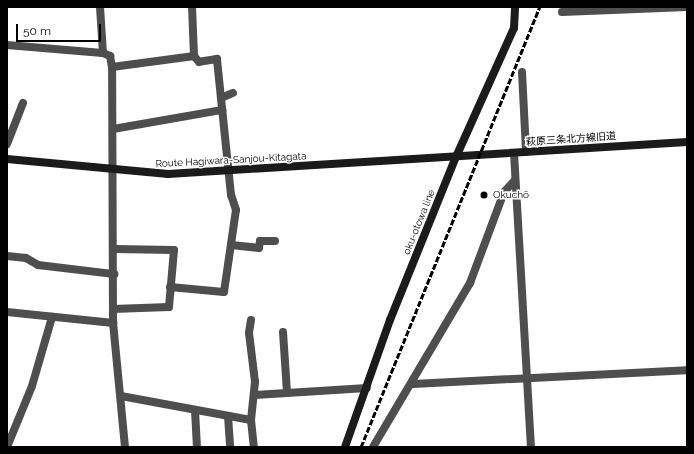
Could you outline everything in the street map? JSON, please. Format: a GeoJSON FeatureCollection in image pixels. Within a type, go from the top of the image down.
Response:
{"type":"FeatureCollection","features":[{"type":"Feature","properties":{"kind":"main road","name":"oku-otowa line"},"geometry":{"type":"LineString","coordinates":[[345,447],[390,320],[456,157],[512,34],[515,7]]}},
{"type":"Feature","properties":{"kind":"main road","name":"萩原三条北方線旧道"},"geometry":{"type":"LineString","coordinates":[[456,157],[687,142]]}},
{"type":"Feature","properties":{"kind":"main road","name":"Route Hagiwara-Sanjou-Kitagata"},"geometry":{"type":"LineString","coordinates":[[7,159],[114,171],[168,174],[229,172],[456,157]]}},
{"type":"Feature","properties":{"kind":"street"},"geometry":{"type":"LineString","coordinates":[[100,7],[103,53]]}},
{"type":"Feature","properties":{"kind":"street"},"geometry":{"type":"LineString","coordinates":[[170,287],[224,292],[236,210],[229,172],[217,59],[199,62],[194,56],[192,7]]}},
{"type":"Feature","properties":{"kind":"street"},"geometry":{"type":"LineString","coordinates":[[562,12],[687,7]]}},
{"type":"Feature","properties":{"kind":"street"},"geometry":{"type":"LineString","coordinates":[[7,45],[103,53],[110,56],[112,67],[114,171],[113,324],[125,447]]}},
{"type":"Feature","properties":{"kind":"street"},"geometry":{"type":"LineString","coordinates":[[112,67],[194,56]]}},
{"type":"Feature","properties":{"kind":"street"},"geometry":{"type":"LineString","coordinates":[[522,72],[526,152]]}},
{"type":"Feature","properties":{"kind":"street"},"geometry":{"type":"LineString","coordinates":[[221,98],[233,93]]}},
{"type":"Feature","properties":{"kind":"street"},"geometry":{"type":"LineString","coordinates":[[7,144],[23,103]]}},
{"type":"Feature","properties":{"kind":"street"},"geometry":{"type":"LineString","coordinates":[[113,129],[222,110]]}},
{"type":"Feature","properties":{"kind":"street"},"geometry":{"type":"LineString","coordinates":[[514,153],[531,447]]}},
{"type":"Feature","properties":{"kind":"street"},"geometry":{"type":"LineString","coordinates":[[373,447],[413,384],[470,283],[504,192],[515,180]]}},
{"type":"Feature","properties":{"kind":"street"},"geometry":{"type":"LineString","coordinates":[[231,246],[259,248],[260,241],[275,241]]}},
{"type":"Feature","properties":{"kind":"street"},"geometry":{"type":"LineString","coordinates":[[113,309],[169,307],[174,250],[114,249]]}},
{"type":"Feature","properties":{"kind":"street"},"geometry":{"type":"LineString","coordinates":[[7,256],[26,258],[38,265],[114,274]]}},
{"type":"Feature","properties":{"kind":"street"},"geometry":{"type":"LineString","coordinates":[[7,312],[113,324]]}},
{"type":"Feature","properties":{"kind":"street"},"geometry":{"type":"LineString","coordinates":[[7,447],[10,431],[30,392],[52,317]]}},
{"type":"Feature","properties":{"kind":"street"},"geometry":{"type":"LineString","coordinates":[[251,320],[249,333],[255,395],[252,420],[254,447]]}},
{"type":"Feature","properties":{"kind":"street"},"geometry":{"type":"LineString","coordinates":[[283,332],[287,394]]}},
{"type":"Feature","properties":{"kind":"street"},"geometry":{"type":"LineString","coordinates":[[413,384],[687,370]]}},
{"type":"Feature","properties":{"kind":"street"},"geometry":{"type":"LineString","coordinates":[[255,395],[367,388]]}},
{"type":"Feature","properties":{"kind":"street"},"geometry":{"type":"LineString","coordinates":[[121,396],[252,420]]}},
{"type":"Feature","properties":{"kind":"street"},"geometry":{"type":"LineString","coordinates":[[195,410],[197,447]]}},
{"type":"Feature","properties":{"kind":"street"},"geometry":{"type":"LineString","coordinates":[[228,416],[230,447]]}},
{"type":"Feature","properties":{"kind":"railway"},"geometry":{"type":"LineString","coordinates":[[361,447],[540,7]]}},
{"type":"Feature","properties":{"kind":"place","name":"Okuchō"},"geometry":{"type":"Point","coordinates":[484,195]}}]}
